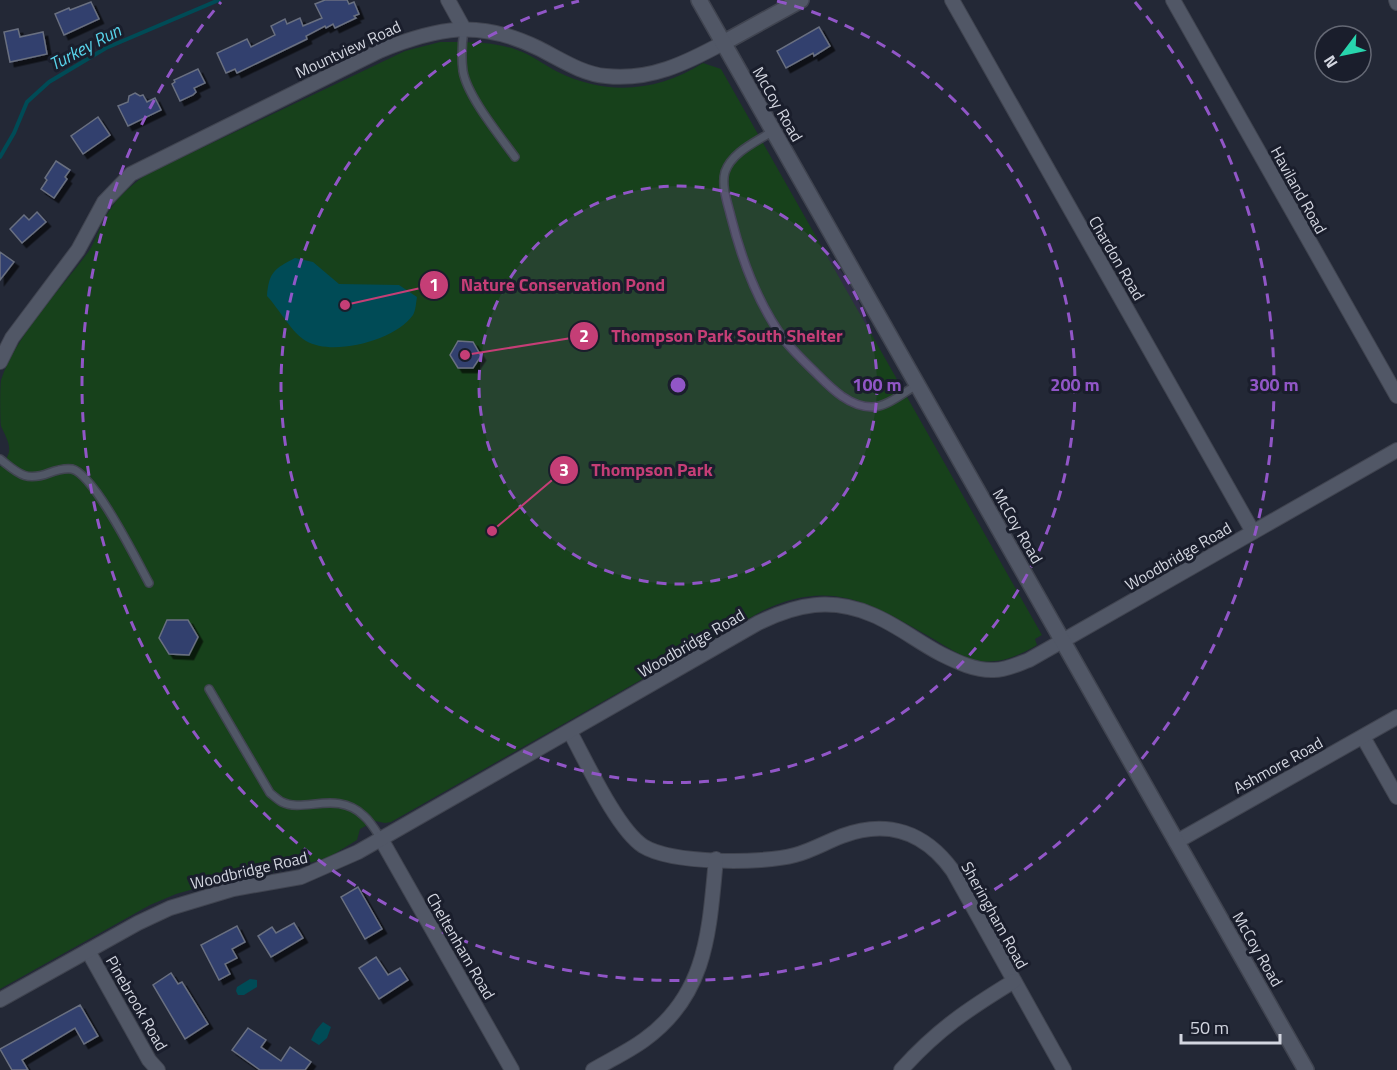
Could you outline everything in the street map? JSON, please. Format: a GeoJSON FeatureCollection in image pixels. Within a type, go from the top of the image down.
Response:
{"type":"FeatureCollection","features":[{"type":"Feature","properties":{"kind":"main road","name":"McCoy Road"},"geometry":{"type":"LineString","coordinates":[[699,0],[1306,1070]]}},
{"type":"Feature","properties":{"kind":"main road","name":"Mountview Road"},"geometry":{"type":"LineString","coordinates":[[723,43],[801,0]]}},
{"type":"Feature","properties":{"kind":"street"},"geometry":{"type":"LineString","coordinates":[[448,0],[464,29]]}},
{"type":"Feature","properties":{"kind":"street","name":"Chardon Road"},"geometry":{"type":"LineString","coordinates":[[951,0],[1253,532]]}},
{"type":"Feature","properties":{"kind":"street","name":"Haviland Road"},"geometry":{"type":"LineString","coordinates":[[1173,0],[1397,396]]}},
{"type":"Feature","properties":{"kind":"street","name":"Mountview Road"},"geometry":{"type":"LineString","coordinates":[[0,362],[12,338],[78,250],[104,202],[131,174],[379,51],[440,30],[464,29],[515,38],[593,74],[617,77],[643,76],[666,70],[723,43]]}},
{"type":"Feature","properties":{"kind":"street","name":"Woodbridge Road"},"geometry":{"type":"LineString","coordinates":[[0,1000],[138,922],[178,905],[233,889],[301,877],[329,867],[570,732],[758,623],[782,612],[806,605],[829,604],[854,608],[875,616],[957,662],[993,671],[1009,668],[1029,660],[1397,450]]}},
{"type":"Feature","properties":{"kind":"street","name":"Ashmore Road"},"geometry":{"type":"LineString","coordinates":[[1176,842],[1397,717]]}},
{"type":"Feature","properties":{"kind":"street","name":"Sheringham Road"},"geometry":{"type":"LineString","coordinates":[[570,732],[628,833],[643,846],[662,854],[716,859],[772,860],[798,855],[863,830],[885,828],[917,837],[932,847],[943,857],[952,871],[1064,1070]]}},
{"type":"Feature","properties":{"kind":"street"},"geometry":{"type":"LineString","coordinates":[[1363,737],[1397,797]]}},
{"type":"Feature","properties":{"kind":"street","name":"Cheltenham Road"},"geometry":{"type":"LineString","coordinates":[[381,839],[512,1070]]}},
{"type":"Feature","properties":{"kind":"street"},"geometry":{"type":"LineString","coordinates":[[593,1070],[644,1040],[661,1026],[692,986],[708,940],[716,859]]}},
{"type":"Feature","properties":{"kind":"street","name":"Pinebrook Road"},"geometry":{"type":"LineString","coordinates":[[88,951],[149,1060],[158,1070]]}},
{"type":"Feature","properties":{"kind":"street"},"geometry":{"type":"LineString","coordinates":[[901,1070],[943,1027],[1014,981]]}},
{"type":"Feature","properties":{"kind":"lane"},"geometry":{"type":"LineString","coordinates":[[464,29],[463,74],[489,123],[515,157]]}},
{"type":"Feature","properties":{"kind":"lane"},"geometry":{"type":"LineString","coordinates":[[773,131],[735,157],[724,177],[725,195],[741,252],[752,283],[767,313],[787,342],[808,365],[831,389],[852,402],[872,407],[887,402],[917,385]]}},
{"type":"Feature","properties":{"kind":"lane"},"geometry":{"type":"LineString","coordinates":[[0,459],[14,471],[27,477],[41,476],[63,469],[72,469],[80,473],[96,491],[149,583]]}},
{"type":"Feature","properties":{"kind":"lane"},"geometry":{"type":"LineString","coordinates":[[209,689],[270,793],[281,802],[295,806],[329,802],[354,809],[363,814],[381,839]]}},
{"type":"Feature","properties":{"kind":"green space"},"geometry":{"type":"Polygon","coordinates":[[[440,42],[479,43],[508,47],[576,80],[613,87],[650,85],[686,73],[703,63],[721,69],[1042,635],[1035,639],[1037,645],[1017,655],[1003,660],[980,661],[960,654],[869,605],[829,596],[809,596],[786,601],[762,611],[391,822],[375,821],[360,829],[357,840],[331,856],[285,870],[222,881],[176,894],[150,905],[0,989],[0,467],[8,456],[9,447],[1,426],[0,396],[1,380],[8,364],[27,331],[89,251],[116,201],[145,175],[405,51],[440,42]]]}},
{"type":"Feature","properties":{"kind":"water"},"geometry":{"type":"Polygon","coordinates":[[[295,258],[313,262],[339,284],[399,285],[417,297],[414,313],[405,324],[393,332],[363,343],[332,347],[318,346],[306,341],[291,327],[267,296],[271,276],[282,265],[295,258]]]}},
{"type":"Feature","properties":{"kind":"water"},"geometry":{"type":"Polygon","coordinates":[[[250,979],[257,980],[257,987],[244,995],[238,995],[237,987],[250,979]]]}},
{"type":"Feature","properties":{"kind":"water"},"geometry":{"type":"Polygon","coordinates":[[[323,1022],[331,1027],[327,1038],[319,1045],[311,1040],[323,1022]]]}},
{"type":"Feature","properties":{"kind":"building"},"geometry":{"type":"Polygon","coordinates":[[[325,0],[347,0],[349,4],[354,2],[359,14],[354,16],[356,18],[335,28],[333,24],[326,28],[325,26],[306,36],[307,39],[237,73],[235,69],[226,73],[217,53],[247,39],[251,47],[275,35],[271,26],[285,19],[287,24],[300,18],[303,26],[322,18],[315,4],[325,0]]]}},
{"type":"Feature","properties":{"kind":"building"},"geometry":{"type":"Polygon","coordinates":[[[91,2],[99,19],[64,35],[55,14],[91,2]]]}},
{"type":"Feature","properties":{"kind":"building"},"geometry":{"type":"Polygon","coordinates":[[[819,27],[830,46],[786,68],[777,51],[819,27]]]}},
{"type":"Feature","properties":{"kind":"building"},"geometry":{"type":"Polygon","coordinates":[[[18,29],[20,37],[43,32],[47,54],[10,62],[4,32],[18,29]]]}},
{"type":"Feature","properties":{"kind":"building"},"geometry":{"type":"Polygon","coordinates":[[[198,69],[205,83],[194,88],[196,92],[193,95],[180,101],[172,84],[174,80],[198,69]]]}},
{"type":"Feature","properties":{"kind":"building"},"geometry":{"type":"Polygon","coordinates":[[[135,93],[143,95],[147,102],[155,98],[161,110],[128,126],[118,106],[128,102],[129,96],[135,93]]]}},
{"type":"Feature","properties":{"kind":"building"},"geometry":{"type":"Polygon","coordinates":[[[98,117],[110,135],[83,154],[71,136],[98,117]]]}},
{"type":"Feature","properties":{"kind":"building"},"geometry":{"type":"Polygon","coordinates":[[[56,161],[70,170],[65,177],[67,179],[54,198],[41,189],[56,161]]]}},
{"type":"Feature","properties":{"kind":"building"},"geometry":{"type":"Polygon","coordinates":[[[37,212],[46,222],[22,243],[10,229],[24,215],[29,220],[37,212]]]}},
{"type":"Feature","properties":{"kind":"building"},"geometry":{"type":"Polygon","coordinates":[[[0,252],[14,262],[0,280],[0,252]]]}},
{"type":"Feature","properties":{"kind":"building"},"geometry":{"type":"Polygon","coordinates":[[[458,341],[473,342],[481,356],[473,368],[458,368],[450,355],[458,341]]]}},
{"type":"Feature","properties":{"kind":"building"},"geometry":{"type":"Polygon","coordinates":[[[167,620],[188,620],[198,637],[189,655],[169,654],[159,638],[167,620]]]}},
{"type":"Feature","properties":{"kind":"building"},"geometry":{"type":"Polygon","coordinates":[[[358,887],[382,929],[365,939],[341,897],[358,887]]]}},
{"type":"Feature","properties":{"kind":"building"},"geometry":{"type":"Polygon","coordinates":[[[294,923],[303,938],[271,957],[258,936],[272,927],[276,933],[294,923]]]}},
{"type":"Feature","properties":{"kind":"building"},"geometry":{"type":"Polygon","coordinates":[[[237,926],[245,942],[232,949],[237,958],[225,964],[230,974],[219,980],[201,945],[237,926]]]}},
{"type":"Feature","properties":{"kind":"building"},"geometry":{"type":"Polygon","coordinates":[[[376,957],[388,975],[400,968],[408,980],[379,999],[359,968],[376,957]]]}},
{"type":"Feature","properties":{"kind":"building"},"geometry":{"type":"Polygon","coordinates":[[[171,973],[178,984],[182,982],[208,1024],[185,1039],[153,985],[171,973]]]}},
{"type":"Feature","properties":{"kind":"building"},"geometry":{"type":"Polygon","coordinates":[[[80,1005],[98,1036],[84,1044],[75,1028],[22,1060],[28,1070],[12,1070],[0,1049],[80,1005]]]}},
{"type":"Feature","properties":{"kind":"building"},"geometry":{"type":"Polygon","coordinates":[[[248,1028],[266,1040],[261,1047],[281,1061],[290,1047],[311,1062],[305,1070],[260,1070],[232,1050],[248,1028]]]}},
{"type":"Feature","properties":{"kind":"waterway","name":"Turkey Run"},"geometry":{"type":"LineString","coordinates":[[0,157],[14,133],[27,102],[49,82],[106,48],[219,0]]}},
{"type":"Feature","properties":{"kind":"place","name":"Nature Conservation Pond"},"geometry":{"type":"Point","coordinates":[345,305]}},
{"type":"Feature","properties":{"kind":"place","name":"Thompson Park South Shelter"},"geometry":{"type":"Point","coordinates":[465,355]}},
{"type":"Feature","properties":{"kind":"place","name":"Thompson Park"},"geometry":{"type":"Point","coordinates":[492,531]}}]}
